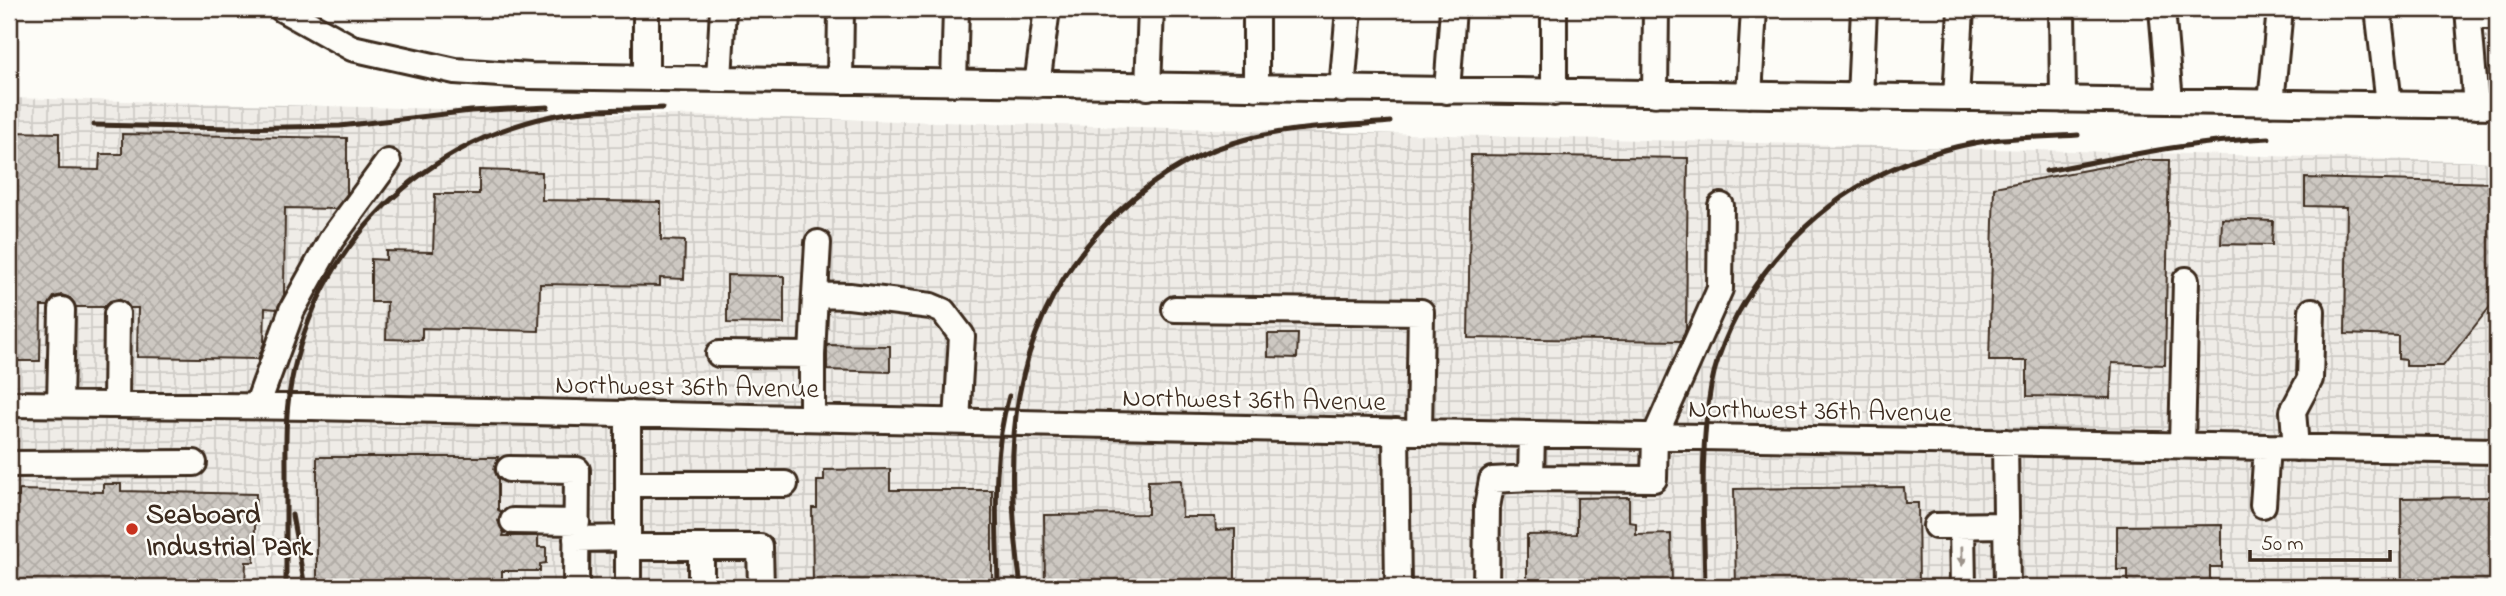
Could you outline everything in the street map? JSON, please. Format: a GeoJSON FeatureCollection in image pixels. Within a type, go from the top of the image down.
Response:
{"type":"FeatureCollection","features":[{"type":"Feature","properties":{"kind":"street"},"geometry":{"type":"LineString","coordinates":[[282,9],[352,48],[455,71],[530,76],[2486,106],[2468,12],[2497,16]]}},
{"type":"Feature","properties":{"kind":"street"},"geometry":{"type":"LineString","coordinates":[[646,9],[646,78]]}},
{"type":"Feature","properties":{"kind":"street"},"geometry":{"type":"LineString","coordinates":[[719,79],[723,9]]}},
{"type":"Feature","properties":{"kind":"street"},"geometry":{"type":"LineString","coordinates":[[840,82],[841,9]]}},
{"type":"Feature","properties":{"kind":"street"},"geometry":{"type":"LineString","coordinates":[[954,83],[956,9]]}},
{"type":"Feature","properties":{"kind":"street"},"geometry":{"type":"LineString","coordinates":[[1037,85],[1047,9]]}},
{"type":"Feature","properties":{"kind":"street"},"geometry":{"type":"LineString","coordinates":[[1148,87],[1151,9]]}},
{"type":"Feature","properties":{"kind":"street"},"geometry":{"type":"LineString","coordinates":[[1256,9],[1256,88]]}},
{"type":"Feature","properties":{"kind":"street"},"geometry":{"type":"LineString","coordinates":[[1342,90],[1349,9]]}},
{"type":"Feature","properties":{"kind":"street"},"geometry":{"type":"LineString","coordinates":[[1447,91],[1453,9]]}},
{"type":"Feature","properties":{"kind":"street"},"geometry":{"type":"LineString","coordinates":[[1554,9],[1554,93]]}},
{"type":"Feature","properties":{"kind":"street"},"geometry":{"type":"LineString","coordinates":[[1655,94],[1656,9]]}},
{"type":"Feature","properties":{"kind":"street"},"geometry":{"type":"LineString","coordinates":[[1749,95],[1754,9]]}},
{"type":"Feature","properties":{"kind":"street"},"geometry":{"type":"LineString","coordinates":[[1860,97],[1864,9]]}},
{"type":"Feature","properties":{"kind":"street"},"geometry":{"type":"LineString","coordinates":[[1955,98],[1961,9]]}},
{"type":"Feature","properties":{"kind":"street"},"geometry":{"type":"LineString","coordinates":[[2062,9],[2063,100]]}},
{"type":"Feature","properties":{"kind":"street"},"geometry":{"type":"LineString","coordinates":[[2162,9],[2170,101]]}},
{"type":"Feature","properties":{"kind":"street"},"geometry":{"type":"LineString","coordinates":[[2271,103],[2280,9]]}},
{"type":"Feature","properties":{"kind":"street"},"geometry":{"type":"LineString","coordinates":[[2378,9],[2389,104]]}},
{"type":"Feature","properties":{"kind":"street"},"geometry":{"type":"LineString","coordinates":[[257,406],[292,310],[331,240],[388,162]]}},
{"type":"Feature","properties":{"kind":"street"},"geometry":{"type":"LineString","coordinates":[[1486,587],[1487,507],[1492,480],[1654,479],[1655,436],[1720,289],[1721,206]]}},
{"type":"Feature","properties":{"kind":"street"},"geometry":{"type":"LineString","coordinates":[[812,418],[812,355],[818,243]]}},
{"type":"Feature","properties":{"kind":"street"},"geometry":{"type":"LineString","coordinates":[[2182,445],[2186,280]]}},
{"type":"Feature","properties":{"kind":"street"},"geometry":{"type":"LineString","coordinates":[[815,295],[849,296],[931,306],[943,311],[962,337],[957,421]]}},
{"type":"Feature","properties":{"kind":"street"},"geometry":{"type":"LineString","coordinates":[[1175,309],[1421,312],[1408,432],[1398,587]]}},
{"type":"Feature","properties":{"kind":"street"},"geometry":{"type":"LineString","coordinates":[[60,404],[62,310]]}},
{"type":"Feature","properties":{"kind":"street"},"geometry":{"type":"LineString","coordinates":[[2296,448],[2293,411],[2310,379],[2312,311]]}},
{"type":"Feature","properties":{"kind":"street"},"geometry":{"type":"LineString","coordinates":[[117,314],[117,405]]}},
{"type":"Feature","properties":{"kind":"street"},"geometry":{"type":"LineString","coordinates":[[719,354],[812,355]]}},
{"type":"Feature","properties":{"kind":"street","name":"Northwest 36th Avenue"},"geometry":{"type":"LineString","coordinates":[[9,404],[257,406],[1408,432],[2497,451]]}},
{"type":"Feature","properties":{"kind":"street"},"geometry":{"type":"LineString","coordinates":[[628,414],[628,587]]}},
{"type":"Feature","properties":{"kind":"street"},"geometry":{"type":"LineString","coordinates":[[1531,478],[1532,434]]}},
{"type":"Feature","properties":{"kind":"street"},"geometry":{"type":"LineString","coordinates":[[2005,442],[2007,587]]}},
{"type":"Feature","properties":{"kind":"street"},"geometry":{"type":"LineString","coordinates":[[2263,505],[2267,447]]}},
{"type":"Feature","properties":{"kind":"street"},"geometry":{"type":"LineString","coordinates":[[9,464],[194,463]]}},
{"type":"Feature","properties":{"kind":"street"},"geometry":{"type":"LineString","coordinates":[[509,469],[578,470],[576,586]]}},
{"type":"Feature","properties":{"kind":"street"},"geometry":{"type":"LineString","coordinates":[[628,484],[785,484]]}},
{"type":"Feature","properties":{"kind":"street"},"geometry":{"type":"LineString","coordinates":[[513,521],[576,530],[628,543],[760,547],[761,587]]}},
{"type":"Feature","properties":{"kind":"street"},"geometry":{"type":"LineString","coordinates":[[1936,526],[2006,525]]}},
{"type":"Feature","properties":{"kind":"street"},"geometry":{"type":"LineString","coordinates":[[1962,526],[1963,587]]}},
{"type":"Feature","properties":{"kind":"street"},"geometry":{"type":"LineString","coordinates":[[701,547],[701,587]]}},
{"type":"Feature","properties":{"kind":"shaded area"},"geometry":{"type":"Polygon","coordinates":[[[9,98],[2497,162],[2497,587],[9,587],[9,98]]]}},
{"type":"Feature","properties":{"kind":"building"},"geometry":{"type":"Polygon","coordinates":[[[9,132],[59,133],[59,169],[99,170],[100,154],[122,154],[122,134],[347,138],[347,194],[335,209],[285,208],[284,295],[277,309],[265,308],[264,343],[258,359],[137,357],[138,308],[130,308],[118,299],[110,301],[104,307],[76,307],[70,298],[62,295],[54,297],[48,306],[41,306],[40,361],[9,361],[9,132]]]}},
{"type":"Feature","properties":{"kind":"building"},"geometry":{"type":"Polygon","coordinates":[[[1471,155],[1688,158],[1686,329],[1681,341],[1468,338],[1471,155]]]}},
{"type":"Feature","properties":{"kind":"building"},"geometry":{"type":"Polygon","coordinates":[[[2140,160],[2169,160],[2165,365],[2112,363],[2110,398],[2027,396],[2027,361],[1989,361],[1994,187],[2140,160]]]}},
{"type":"Feature","properties":{"kind":"building"},"geometry":{"type":"Polygon","coordinates":[[[479,170],[542,172],[542,200],[661,202],[661,240],[685,241],[684,279],[660,278],[660,286],[540,284],[539,331],[422,328],[422,340],[386,339],[387,302],[371,302],[371,259],[386,260],[386,251],[433,252],[435,194],[479,194],[479,170]]]}},
{"type":"Feature","properties":{"kind":"building"},"geometry":{"type":"Polygon","coordinates":[[[2305,178],[2497,183],[2497,298],[2443,366],[2406,366],[2406,360],[2398,359],[2398,336],[2345,334],[2347,207],[2305,206],[2305,178]]]}},
{"type":"Feature","properties":{"kind":"building"},"geometry":{"type":"Polygon","coordinates":[[[2222,219],[2273,221],[2272,245],[2221,244],[2222,219]]]}},
{"type":"Feature","properties":{"kind":"building"},"geometry":{"type":"Polygon","coordinates":[[[727,275],[784,276],[784,324],[727,323],[727,275]]]}},
{"type":"Feature","properties":{"kind":"building"},"geometry":{"type":"Polygon","coordinates":[[[1268,334],[1298,334],[1297,358],[1268,357],[1268,334]]]}},
{"type":"Feature","properties":{"kind":"building"},"geometry":{"type":"Polygon","coordinates":[[[827,345],[890,346],[890,372],[827,370],[827,345]]]}},
{"type":"Feature","properties":{"kind":"building"},"geometry":{"type":"Polygon","coordinates":[[[317,457],[498,457],[494,469],[498,479],[498,510],[502,512],[498,521],[503,536],[538,536],[538,547],[546,547],[546,563],[540,564],[540,571],[502,571],[502,587],[317,587],[317,457]]]}},
{"type":"Feature","properties":{"kind":"building"},"geometry":{"type":"Polygon","coordinates":[[[890,469],[890,490],[992,490],[992,587],[813,587],[812,508],[817,508],[817,481],[824,481],[824,470],[890,469]]]}},
{"type":"Feature","properties":{"kind":"building"},"geometry":{"type":"Polygon","coordinates":[[[1181,480],[1182,517],[1215,517],[1216,530],[1235,529],[1235,587],[1045,587],[1044,515],[1148,514],[1148,481],[1181,480]]]}},
{"type":"Feature","properties":{"kind":"building","name":"Seaboard Industrial Park"},"geometry":{"type":"Polygon","coordinates":[[[103,484],[121,484],[121,491],[256,494],[254,562],[246,562],[245,587],[9,587],[9,497],[19,497],[19,490],[103,492],[103,484]]]}},
{"type":"Feature","properties":{"kind":"building"},"geometry":{"type":"Polygon","coordinates":[[[1904,487],[1905,503],[1918,503],[1919,587],[1736,587],[1734,489],[1904,487]]]}},
{"type":"Feature","properties":{"kind":"building"},"geometry":{"type":"Polygon","coordinates":[[[1629,497],[1629,522],[1636,523],[1636,535],[1671,534],[1672,587],[1527,587],[1527,535],[1577,534],[1577,498],[1629,497]]]}},
{"type":"Feature","properties":{"kind":"building"},"geometry":{"type":"Polygon","coordinates":[[[2497,497],[2497,587],[2402,587],[2401,498],[2497,497]]]}},
{"type":"Feature","properties":{"kind":"building"},"geometry":{"type":"Polygon","coordinates":[[[2222,525],[2222,567],[2210,567],[2210,587],[2128,587],[2128,570],[2117,570],[2117,526],[2222,525]]]}},
{"type":"Feature","properties":{"kind":"railway"},"geometry":{"type":"LineString","coordinates":[[94,125],[231,128],[340,126],[471,111],[548,107]]}},
{"type":"Feature","properties":{"kind":"railway"},"geometry":{"type":"LineString","coordinates":[[286,587],[287,414],[300,345],[319,297],[345,254],[376,214],[413,180],[456,152],[502,131],[566,113],[663,108]]}},
{"type":"Feature","properties":{"kind":"railway"},"geometry":{"type":"LineString","coordinates":[[1021,587],[1013,488],[1019,395],[1030,350],[1048,307],[1072,265],[1119,211],[1148,187],[1197,157],[1233,143],[1271,134],[1390,122]]}},
{"type":"Feature","properties":{"kind":"railway"},"geometry":{"type":"LineString","coordinates":[[1705,587],[1704,461],[1711,386],[1719,356],[1732,326],[1765,272],[1812,221],[1838,200],[1895,167],[1926,155],[1993,140],[2078,135]]}},
{"type":"Feature","properties":{"kind":"railway"},"geometry":{"type":"LineString","coordinates":[[2046,171],[2185,146],[2269,138]]}},
{"type":"Feature","properties":{"kind":"railway"},"geometry":{"type":"LineString","coordinates":[[998,587],[997,467],[1009,396]]}},
{"type":"Feature","properties":{"kind":"railway"},"geometry":{"type":"LineString","coordinates":[[292,515],[305,587]]}},
{"type":"Feature","properties":{"kind":"place","name":"Seaboard Industrial Park"},"geometry":{"type":"Point","coordinates":[132,529]}}]}
